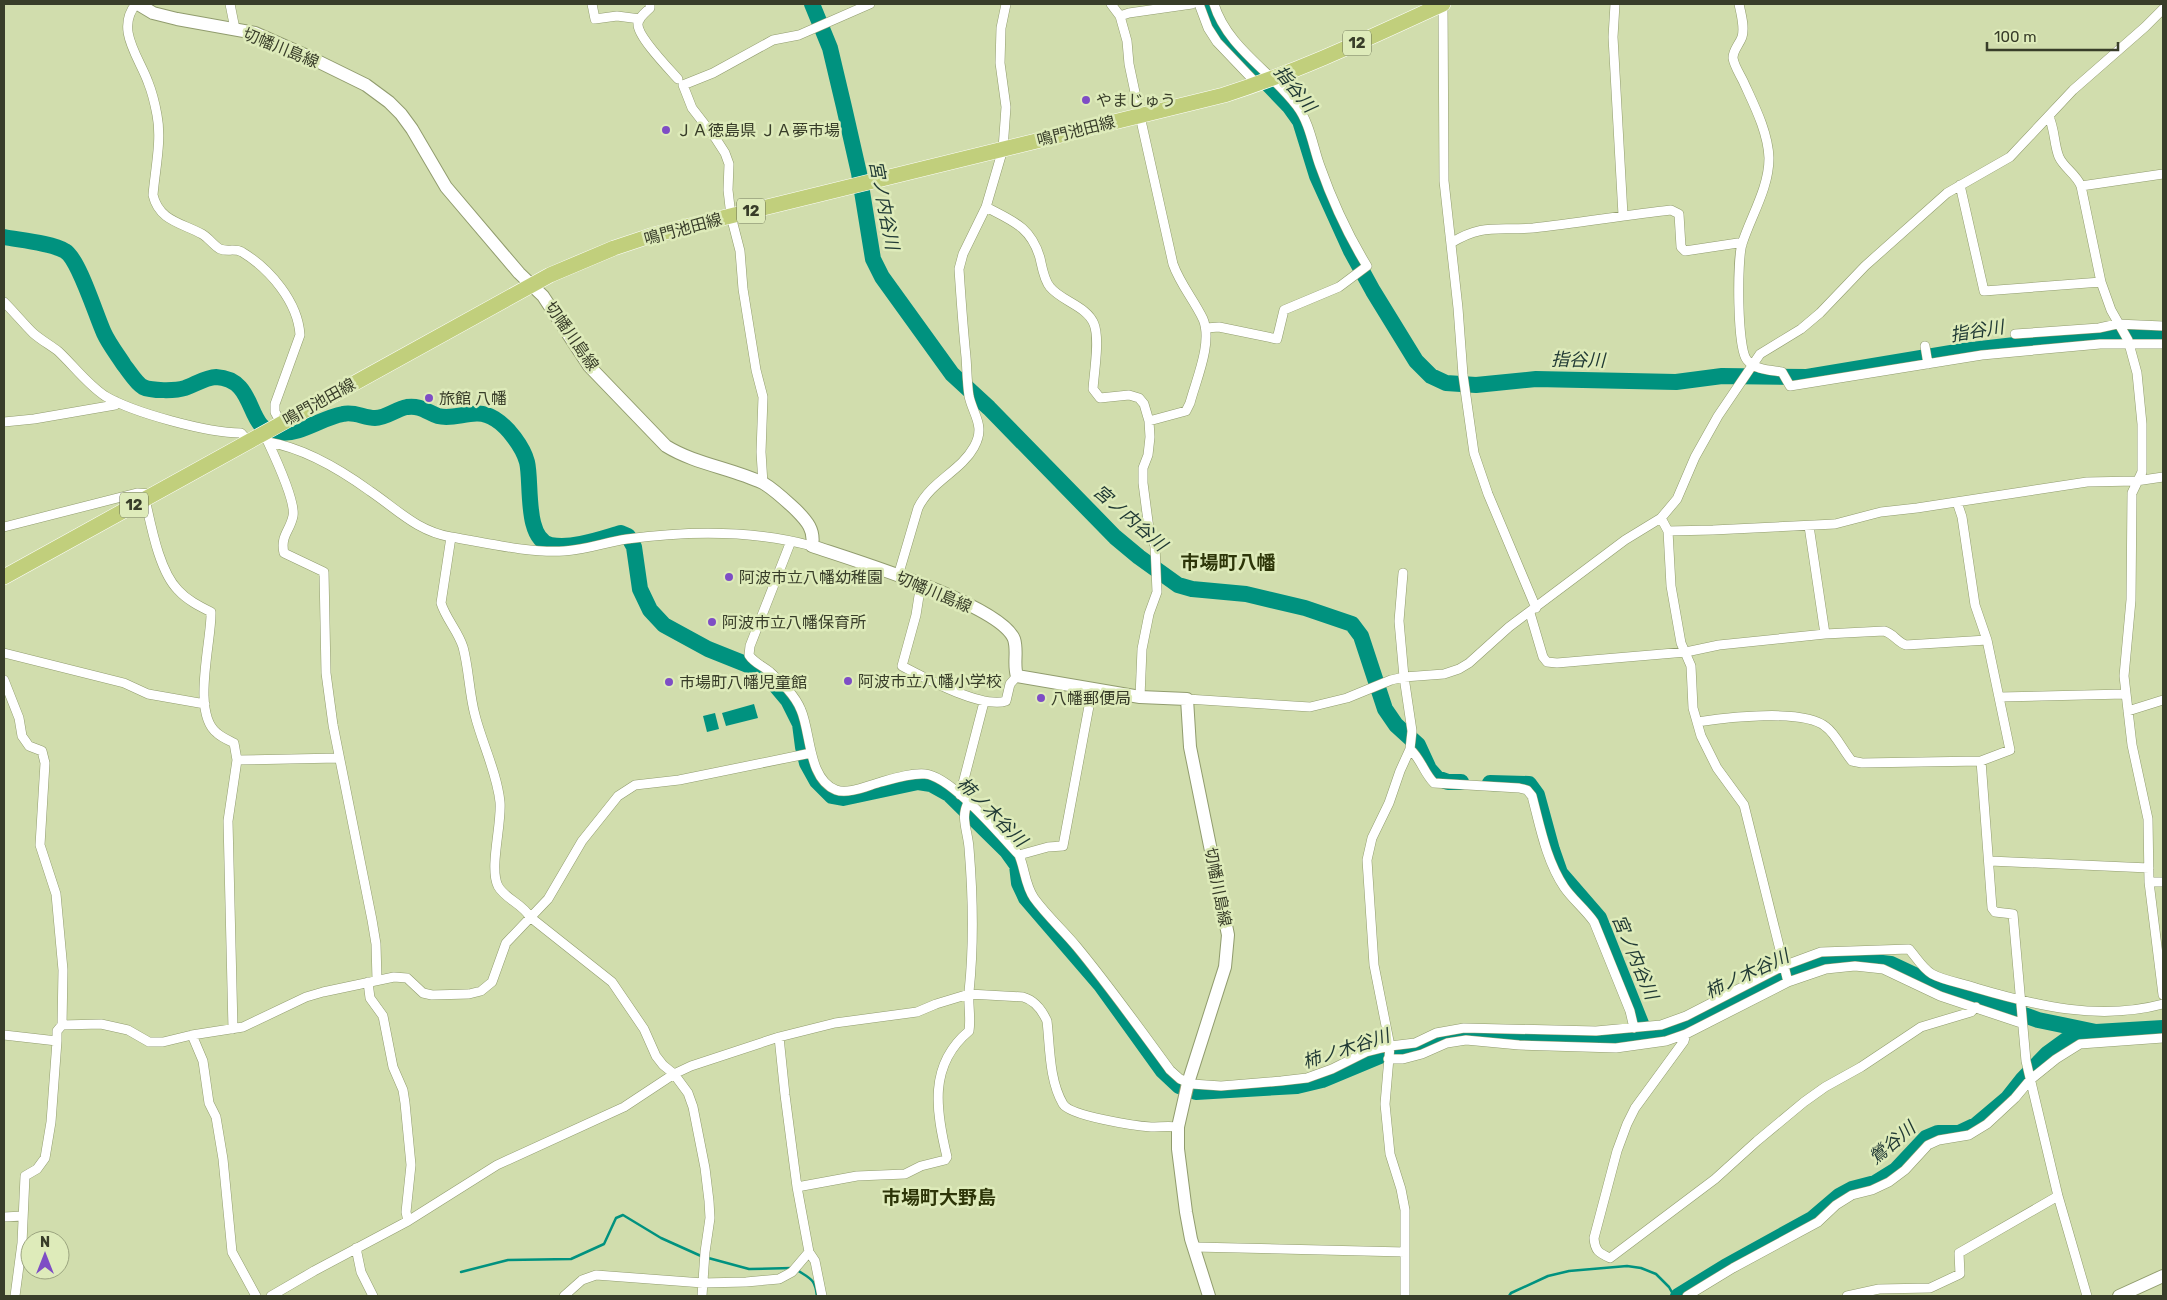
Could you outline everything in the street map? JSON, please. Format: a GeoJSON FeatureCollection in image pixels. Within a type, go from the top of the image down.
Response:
{"type":"FeatureCollection","features":[{"type":"Feature","properties":{"kind":"main road","name":"切幡川島線"},"geometry":{"type":"LineString","coordinates":[[137,4],[153,13],[161,15],[255,33],[366,85],[389,102],[412,129],[446,187],[519,273],[548,303],[589,366],[666,446],[681,455],[764,484],[781,495],[806,520],[813,535],[812,546],[921,584],[964,602],[1003,625],[1014,638],[1017,676]]}},
{"type":"Feature","properties":{"kind":"main road","name":"鳴門池田線"},"geometry":{"type":"LineString","coordinates":[[4,577],[531,285],[614,248],[654,235],[1140,116],[1265,82],[1326,58],[1443,4]]}},
{"type":"Feature","properties":{"kind":"main road"},"geometry":{"type":"LineString","coordinates":[[1017,676],[1140,697],[1187,699]]}},
{"type":"Feature","properties":{"kind":"main road","name":"切幡川島線"},"geometry":{"type":"LineString","coordinates":[[1187,699],[1190,747],[1228,935],[1225,968],[1187,1087],[1178,1127],[1178,1149],[1186,1212],[1194,1247],[1210,1296]]}},
{"type":"Feature","properties":{"kind":"main road"},"geometry":{"type":"LineString","coordinates":[[2119,1296],[2163,1276]]}},
{"type":"Feature","properties":{"kind":"street"},"geometry":{"type":"LineString","coordinates":[[137,4],[131,10],[128,20],[129,37],[135,56],[148,81],[158,116],[159,131],[153,195],[155,203],[159,210],[172,221],[203,235],[222,250],[241,251],[265,271],[289,299],[300,326],[300,335],[275,404],[275,412],[266,433],[292,504],[293,516],[282,544],[284,553],[324,572],[326,674],[339,758],[376,944],[370,998],[383,1016],[393,1067],[403,1090],[405,1103],[411,1165],[406,1212],[408,1221]]}},
{"type":"Feature","properties":{"kind":"street"},"geometry":{"type":"LineString","coordinates":[[230,4],[235,29]]}},
{"type":"Feature","properties":{"kind":"street"},"geometry":{"type":"LineString","coordinates":[[592,4],[595,19],[617,16],[640,19]]}},
{"type":"Feature","properties":{"kind":"street"},"geometry":{"type":"LineString","coordinates":[[650,4],[650,8],[638,24],[640,31],[660,60],[678,79]]}},
{"type":"Feature","properties":{"kind":"street"},"geometry":{"type":"LineString","coordinates":[[764,484],[761,452],[763,398],[756,370],[743,289],[740,251],[731,216],[728,190],[729,164],[725,153],[692,108],[683,85],[713,73],[774,40],[799,35],[870,4]]}},
{"type":"Feature","properties":{"kind":"street"},"geometry":{"type":"LineString","coordinates":[[898,576],[922,499],[974,447],[979,433],[979,420],[969,393],[958,270],[963,254],[986,207],[1003,150],[1006,107],[1000,63],[1001,28],[1006,4]]}},
{"type":"Feature","properties":{"kind":"street"},"geometry":{"type":"LineString","coordinates":[[1111,4],[1120,16],[1127,41],[1129,64],[1173,264],[1179,281],[1206,328],[1207,339],[1190,403],[1186,410],[1149,421]]}},
{"type":"Feature","properties":{"kind":"street"},"geometry":{"type":"LineString","coordinates":[[1120,16],[1192,4]]}},
{"type":"Feature","properties":{"kind":"street"},"geometry":{"type":"LineString","coordinates":[[1199,4],[1208,28],[1217,42],[1265,82],[1281,90],[1297,106],[1306,124],[1331,193],[1367,266],[1339,287],[1284,310],[1277,339],[1219,327],[1206,328]]}},
{"type":"Feature","properties":{"kind":"street"},"geometry":{"type":"LineString","coordinates":[[1214,4],[1217,14],[1265,82]]}},
{"type":"Feature","properties":{"kind":"street"},"geometry":{"type":"LineString","coordinates":[[1443,4],[1443,163],[1465,391],[1474,453],[1481,476],[1533,610],[1543,657],[1547,662],[1557,663],[1686,652],[1719,645],[1884,630],[1890,632],[1901,643],[1906,645],[1987,640]]}},
{"type":"Feature","properties":{"kind":"street"},"geometry":{"type":"LineString","coordinates":[[1615,4],[1613,37],[1623,215]]}},
{"type":"Feature","properties":{"kind":"street"},"geometry":{"type":"LineString","coordinates":[[1739,4],[1743,27],[1742,37],[1735,48],[1733,59],[1758,114],[1769,156],[1768,167],[1756,212],[1742,244],[1739,260],[1741,341],[1745,358],[1750,368]]}},
{"type":"Feature","properties":{"kind":"street"},"geometry":{"type":"LineString","coordinates":[[1187,699],[1310,707],[1347,698],[1404,677],[1444,674],[1469,663],[1503,632],[1625,540],[1661,518],[1677,499],[1695,457],[1760,354],[1801,329],[1820,313],[1865,266],[1946,193],[2010,157],[2073,90],[2145,28],[2163,9]]}},
{"type":"Feature","properties":{"kind":"street"},"geometry":{"type":"LineString","coordinates":[[2049,117],[2054,128],[2059,157],[2081,186],[2101,282],[2118,325],[2129,342],[2136,365],[2142,424],[2142,472],[2136,481],[2132,493],[2131,600],[2124,676],[2132,745],[2148,819],[2149,882],[2163,995]]}},
{"type":"Feature","properties":{"kind":"street"},"geometry":{"type":"LineString","coordinates":[[2081,186],[2163,174]]}},
{"type":"Feature","properties":{"kind":"street"},"geometry":{"type":"LineString","coordinates":[[1960,185],[1984,291],[2101,282]]}},
{"type":"Feature","properties":{"kind":"street"},"geometry":{"type":"LineString","coordinates":[[986,207],[1026,230],[1036,244],[1048,286],[1085,313],[1094,323],[1096,339],[1092,389],[1100,398],[1129,396],[1139,398],[1144,404],[1149,421],[1150,437],[1148,455],[1143,468],[1143,483],[1149,529],[1156,546],[1157,592],[1149,614],[1142,649],[1140,697]]}},
{"type":"Feature","properties":{"kind":"street"},"geometry":{"type":"LineString","coordinates":[[1451,243],[1465,234],[1479,229],[1532,228],[1671,210],[1679,214],[1681,247],[1685,252],[1738,243],[1742,244]]}},
{"type":"Feature","properties":{"kind":"street"},"geometry":{"type":"LineString","coordinates":[[4,302],[34,334],[57,351],[96,389],[115,401],[189,425],[224,433],[266,433],[278,444],[314,458],[368,489],[418,526],[435,534],[536,550],[564,551],[620,540],[702,533],[791,540],[812,546]]}},
{"type":"Feature","properties":{"kind":"street"},"geometry":{"type":"LineString","coordinates":[[2015,334],[2118,325],[2163,326]]}},
{"type":"Feature","properties":{"kind":"street"},"geometry":{"type":"LineString","coordinates":[[1750,368],[1783,374],[1790,386],[1992,354],[2129,342],[2163,344]]}},
{"type":"Feature","properties":{"kind":"street"},"geometry":{"type":"LineString","coordinates":[[1925,348],[1928,363]]}},
{"type":"Feature","properties":{"kind":"street"},"geometry":{"type":"LineString","coordinates":[[4,422],[34,419],[115,405],[115,401]]}},
{"type":"Feature","properties":{"kind":"street"},"geometry":{"type":"LineString","coordinates":[[1668,530],[1834,524],[1881,512],[2088,482],[2136,481],[2163,477]]}},
{"type":"Feature","properties":{"kind":"street"},"geometry":{"type":"LineString","coordinates":[[4,527],[136,493],[149,496],[153,534],[169,578],[177,590],[188,599],[211,612],[203,674],[209,723],[216,732],[234,743],[237,760],[228,821],[234,1029]]}},
{"type":"Feature","properties":{"kind":"street"},"geometry":{"type":"LineString","coordinates":[[1697,722],[1742,716],[1807,719],[1826,727],[1852,761],[1862,763],[1981,761],[2010,750],[1987,640],[1975,605],[1962,518],[1957,502]]}},
{"type":"Feature","properties":{"kind":"street"},"geometry":{"type":"LineString","coordinates":[[1661,518],[1668,530],[1671,586],[1678,632],[1691,666],[1693,708],[1701,736],[1717,768],[1744,805],[1788,981]]}},
{"type":"Feature","properties":{"kind":"street"},"geometry":{"type":"LineString","coordinates":[[1809,526],[1825,634]]}},
{"type":"Feature","properties":{"kind":"street"},"geometry":{"type":"LineString","coordinates":[[451,537],[441,603],[444,613],[463,648],[474,713],[500,800],[501,817],[496,848],[498,885],[505,894],[527,911],[530,917],[612,982],[644,1029],[656,1056],[674,1074],[688,1093],[693,1107],[705,1168],[710,1218],[702,1296]]}},
{"type":"Feature","properties":{"kind":"street"},"geometry":{"type":"LineString","coordinates":[[791,540],[750,646],[749,655],[788,690],[801,708],[808,731],[810,752],[827,784],[837,791],[848,791],[915,774],[928,774],[945,782],[960,795],[966,807],[1019,855],[1024,867],[1026,884],[1034,898],[1069,937],[1113,992],[1170,1070],[1187,1087],[1221,1086],[1307,1078],[1332,1069],[1366,1052],[1389,1053],[1403,1059],[1422,1054],[1447,1043],[1466,1040],[1519,1045],[1625,1045],[1666,1041],[1686,1034],[1788,981],[1826,969],[1855,966],[1883,970],[1940,996],[2021,1021]]}},
{"type":"Feature","properties":{"kind":"street"},"geometry":{"type":"LineString","coordinates":[[1403,573],[1399,621],[1404,677],[1412,731],[1410,747],[1389,803],[1372,838],[1368,860],[1374,965],[1389,1053],[1385,1104],[1390,1154],[1405,1210],[1406,1296]]}},
{"type":"Feature","properties":{"kind":"street"},"geometry":{"type":"LineString","coordinates":[[921,584],[916,615],[902,666],[944,687],[984,702],[998,704],[1006,701],[1010,684],[1017,676]]}},
{"type":"Feature","properties":{"kind":"street"},"geometry":{"type":"LineString","coordinates":[[4,653],[124,684],[148,694],[206,704]]}},
{"type":"Feature","properties":{"kind":"street"},"geometry":{"type":"LineString","coordinates":[[4,680],[19,718],[22,736],[29,746],[42,751],[45,763],[40,845],[56,901],[63,970],[62,1026]]}},
{"type":"Feature","properties":{"kind":"street"},"geometry":{"type":"LineString","coordinates":[[1019,855],[1048,847],[1063,846],[1092,690]]}},
{"type":"Feature","properties":{"kind":"street"},"geometry":{"type":"LineString","coordinates":[[2000,697],[2125,694]]}},
{"type":"Feature","properties":{"kind":"street"},"geometry":{"type":"LineString","coordinates":[[2128,711],[2163,700]]}},
{"type":"Feature","properties":{"kind":"street"},"geometry":{"type":"LineString","coordinates":[[960,795],[984,702]]}},
{"type":"Feature","properties":{"kind":"street"},"geometry":{"type":"LineString","coordinates":[[1410,747],[1416,754],[1426,776],[1434,784],[1519,788],[1527,790],[1532,796],[1552,868],[1565,889],[1586,910],[1594,922],[1630,1011],[1634,1029],[1625,1045]]}},
{"type":"Feature","properties":{"kind":"street"},"geometry":{"type":"LineString","coordinates":[[15,1296],[22,1243],[25,1176],[37,1169],[45,1158],[51,1122],[57,1031],[62,1026],[101,1024],[128,1030],[149,1042],[164,1042],[256,1023],[306,997],[394,977],[407,978],[422,992],[432,995],[469,994],[482,990],[492,982],[506,943],[548,899],[582,842],[618,796],[634,785],[679,780],[810,752]]}},
{"type":"Feature","properties":{"kind":"street"},"geometry":{"type":"LineString","coordinates":[[237,760],[339,758]]}},
{"type":"Feature","properties":{"kind":"street"},"geometry":{"type":"LineString","coordinates":[[1981,761],[1990,861],[1992,908],[1995,912],[2013,914],[2026,1061],[2058,1196],[2087,1296]]}},
{"type":"Feature","properties":{"kind":"street"},"geometry":{"type":"LineString","coordinates":[[797,1187],[857,1176],[905,1174],[921,1166],[944,1160],[947,1157],[939,1116],[937,1089],[949,1054],[958,1040],[969,1031],[969,994],[972,968],[971,866],[966,807]]}},
{"type":"Feature","properties":{"kind":"street"},"geometry":{"type":"LineString","coordinates":[[1990,861],[2149,868]]}},
{"type":"Feature","properties":{"kind":"street"},"geometry":{"type":"LineString","coordinates":[[2149,882],[2163,882]]}},
{"type":"Feature","properties":{"kind":"street"},"geometry":{"type":"LineString","coordinates":[[1389,1053],[1436,1033],[1464,1028],[1596,1031],[1634,1029],[1661,1025],[1686,1016],[1784,967],[1821,952],[1840,950],[1909,949],[1933,975],[2020,1005],[2090,1012],[2113,1012],[2149,1008],[2163,1004]]}},
{"type":"Feature","properties":{"kind":"street"},"geometry":{"type":"LineString","coordinates":[[271,1296],[408,1221],[497,1165],[624,1107],[674,1074],[699,1063],[779,1037],[835,1023],[917,1012],[949,999],[969,994],[1023,997],[1029,999],[1044,1014],[1047,1020],[1053,1074],[1063,1105],[1067,1108],[1085,1115],[1149,1127],[1178,1127]]}},
{"type":"Feature","properties":{"kind":"street"},"geometry":{"type":"LineString","coordinates":[[1686,1034],[1684,1041],[1635,1108],[1617,1151],[1594,1238],[1598,1253],[1610,1258],[1716,1179],[1764,1136],[1825,1087],[1861,1067],[1921,1027],[1971,1012],[1976,1007]]}},
{"type":"Feature","properties":{"kind":"street"},"geometry":{"type":"LineString","coordinates":[[4,1034],[57,1041]]}},
{"type":"Feature","properties":{"kind":"street"},"geometry":{"type":"LineString","coordinates":[[192,1035],[203,1061],[209,1103],[216,1117],[223,1159],[232,1252],[256,1296]]}},
{"type":"Feature","properties":{"kind":"street"},"geometry":{"type":"LineString","coordinates":[[779,1037],[797,1187],[809,1252],[815,1261],[822,1296]]}},
{"type":"Feature","properties":{"kind":"street"},"geometry":{"type":"LineString","coordinates":[[1687,1296],[1818,1222],[1836,1205],[1852,1195],[1872,1190],[1889,1182],[1905,1170],[1928,1146],[1939,1140],[1969,1135],[1987,1124],[2015,1098],[2030,1079],[2080,1044],[2163,1038]]}},
{"type":"Feature","properties":{"kind":"street"},"geometry":{"type":"LineString","coordinates":[[1847,1296],[1879,1289],[1930,1288],[1960,1274],[1959,1253],[2058,1196]]}},
{"type":"Feature","properties":{"kind":"street"},"geometry":{"type":"LineString","coordinates":[[4,1217],[23,1216]]}},
{"type":"Feature","properties":{"kind":"street"},"geometry":{"type":"LineString","coordinates":[[1194,1247],[1404,1252]]}},
{"type":"Feature","properties":{"kind":"street"},"geometry":{"type":"LineString","coordinates":[[356,1248],[361,1272],[373,1296]]}},
{"type":"Feature","properties":{"kind":"street"},"geometry":{"type":"LineString","coordinates":[[564,1296],[582,1280],[596,1275],[703,1283],[779,1279],[794,1269],[809,1252]]}},
{"type":"Feature","properties":{"kind":"water"},"geometry":{"type":"Polygon","coordinates":[[[754,704],[758,718],[726,726],[722,713],[754,704]]]}},
{"type":"Feature","properties":{"kind":"water"},"geometry":{"type":"Polygon","coordinates":[[[715,713],[719,729],[707,732],[703,716],[715,713]]]}},
{"type":"Feature","properties":{"kind":"waterway","name":"宮ノ内谷川"},"geometry":{"type":"LineString","coordinates":[[812,4],[830,48],[859,173],[873,259],[882,277],[952,374],[989,408],[1115,537],[1178,585],[1192,589],[1246,594],[1305,608],[1352,624],[1361,636],[1385,709],[1396,725],[1418,745],[1429,769],[1437,778],[1448,782],[1461,782]]}},
{"type":"Feature","properties":{"kind":"waterway","name":"指谷川"},"geometry":{"type":"LineString","coordinates":[[1207,4],[1212,20],[1222,36],[1290,107],[1300,121],[1317,176],[1351,251],[1373,291],[1416,361],[1431,376],[1446,383],[1476,385],[1536,379],[1676,382],[1722,376],[1807,377],[1963,351],[2032,343],[2135,335],[2163,335]]}},
{"type":"Feature","properties":{"kind":"waterway","name":"柿ノ木谷川"},"geometry":{"type":"LineString","coordinates":[[4,237],[59,248],[70,256],[81,276],[106,337],[135,380],[143,387],[157,390],[176,390],[212,377],[230,380],[246,396],[260,425],[268,431],[279,433],[296,431],[343,414],[351,413],[379,418],[407,407],[420,408],[445,417],[480,414],[488,415],[495,419],[514,438],[525,456],[533,522],[542,541],[551,545],[568,546],[621,533],[628,536],[634,547],[640,589],[650,610],[664,625],[708,649],[753,667],[772,681],[788,700],[800,724],[807,763],[817,781],[832,796],[843,798],[918,782],[931,784],[949,794],[1007,851],[1017,865],[1019,883],[1026,898],[1101,985],[1163,1071],[1179,1086],[1196,1092],[1297,1086],[1322,1080],[1382,1055],[1419,1049],[1444,1036],[1465,1033],[1536,1038],[1614,1039],[1673,1032],[1771,982],[1820,963],[1856,960],[1891,964],[1923,979],[2038,1020],[2096,1032],[2163,1028]]}},
{"type":"Feature","properties":{"kind":"waterway","name":"宮ノ内谷川"},"geometry":{"type":"LineString","coordinates":[[1490,783],[1529,784],[1537,795],[1560,873],[1599,918],[1646,1036]]}},
{"type":"Feature","properties":{"kind":"waterway","name":"鶯谷川"},"geometry":{"type":"LineString","coordinates":[[1678,1296],[1725,1267],[1812,1219],[1839,1196],[1852,1189],[1875,1183],[1896,1170],[1926,1138],[1938,1133],[1959,1133],[1976,1125],[2008,1098],[2047,1054],[2069,1038],[2089,1034]]}},
{"type":"Feature","properties":{"kind":"waterway"},"geometry":{"type":"LineString","coordinates":[[461,1272],[508,1260],[571,1259],[604,1244],[616,1218],[623,1215],[661,1238],[701,1256],[749,1269],[792,1268]]}},
{"type":"Feature","properties":{"kind":"waterway"},"geometry":{"type":"LineString","coordinates":[[1509,1296],[1511,1293],[1548,1276],[1569,1271],[1627,1266],[1641,1268],[1656,1274],[1669,1287],[1674,1296]]}},
{"type":"Feature","properties":{"kind":"waterway"},"geometry":{"type":"LineString","coordinates":[[797,1270],[812,1280],[817,1296]]}},
{"type":"Feature","properties":{"kind":"place","name":"やまじゅう"},"geometry":{"type":"Point","coordinates":[1086,100]}},
{"type":"Feature","properties":{"kind":"place","name":"ＪＡ徳島県 ＪＡ夢市場"},"geometry":{"type":"Point","coordinates":[666,130]}},
{"type":"Feature","properties":{"kind":"place","name":"旅館 八幡"},"geometry":{"type":"Point","coordinates":[429,398]}},
{"type":"Feature","properties":{"kind":"place","name":"阿波市立八幡幼稚園"},"geometry":{"type":"Point","coordinates":[729,577]}},
{"type":"Feature","properties":{"kind":"place","name":"阿波市立八幡保育所"},"geometry":{"type":"Point","coordinates":[712,622]}},
{"type":"Feature","properties":{"kind":"place","name":"阿波市立八幡小学校"},"geometry":{"type":"Point","coordinates":[848,681]}},
{"type":"Feature","properties":{"kind":"place","name":"市場町八幡児童館"},"geometry":{"type":"Point","coordinates":[669,682]}},
{"type":"Feature","properties":{"kind":"place","name":"八幡郵便局"},"geometry":{"type":"Point","coordinates":[1041,698]}},
{"type":"Feature","properties":{"kind":"district","name":"市場町八幡"},"geometry":{"type":"Point","coordinates":[1228,562]}},
{"type":"Feature","properties":{"kind":"district","name":"市場町大野島"},"geometry":{"type":"Point","coordinates":[939,1197]}}]}
